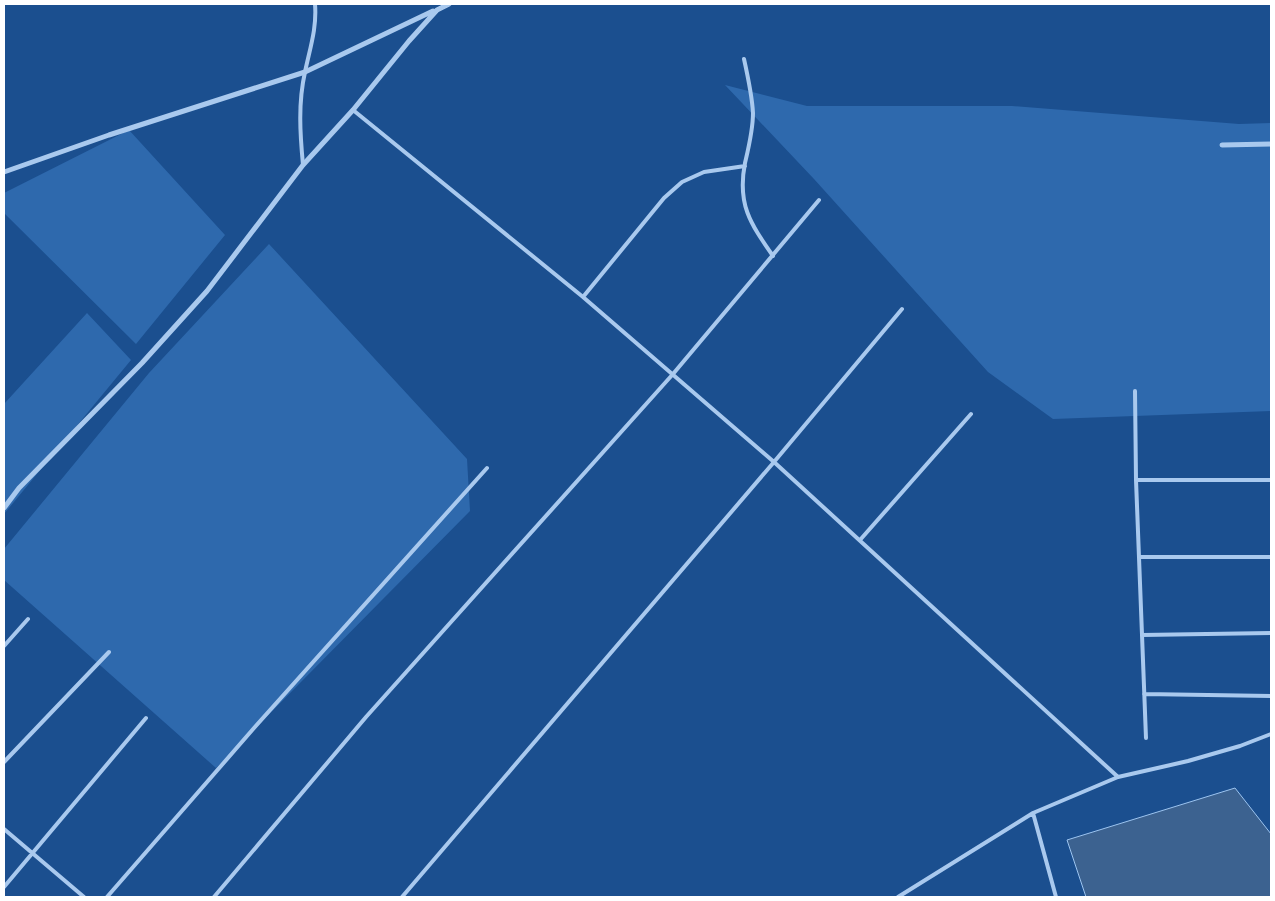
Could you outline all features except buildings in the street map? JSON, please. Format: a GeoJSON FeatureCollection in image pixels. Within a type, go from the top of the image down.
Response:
{"type":"FeatureCollection","features":[{"type":"Feature","properties":{"kind":"street"},"geometry":{"type":"LineString","coordinates":[[4,172],[109,134],[305,72],[449,4]]}},
{"type":"Feature","properties":{"kind":"street"},"geometry":{"type":"LineString","coordinates":[[4,508],[19,488],[142,363],[207,291],[304,165],[437,10]]}},
{"type":"Feature","properties":{"kind":"street"},"geometry":{"type":"LineString","coordinates":[[1222,145],[1271,144]]}},
{"type":"Feature","properties":{"kind":"lane"},"geometry":{"type":"LineString","coordinates":[[304,165],[300,129],[301,96],[317,20],[315,4]]}},
{"type":"Feature","properties":{"kind":"lane"},"geometry":{"type":"LineString","coordinates":[[744,59],[753,113],[751,137],[744,166],[742,188],[745,210],[754,229],[772,256]]}},
{"type":"Feature","properties":{"kind":"lane"},"geometry":{"type":"LineString","coordinates":[[353,110],[583,296],[774,462],[1118,777]]}},
{"type":"Feature","properties":{"kind":"lane"},"geometry":{"type":"LineString","coordinates":[[583,296],[664,198],[682,182],[704,172],[744,166]]}},
{"type":"Feature","properties":{"kind":"lane"},"geometry":{"type":"LineString","coordinates":[[214,897],[366,717],[673,374],[819,200]]}},
{"type":"Feature","properties":{"kind":"lane"},"geometry":{"type":"LineString","coordinates":[[402,897],[774,462],[902,309]]}},
{"type":"Feature","properties":{"kind":"lane"},"geometry":{"type":"LineString","coordinates":[[1135,391],[1136,480],[1146,738]]}},
{"type":"Feature","properties":{"kind":"lane"},"geometry":{"type":"LineString","coordinates":[[860,540],[971,414]]}},
{"type":"Feature","properties":{"kind":"lane"},"geometry":{"type":"LineString","coordinates":[[107,897],[254,728],[487,468]]}},
{"type":"Feature","properties":{"kind":"lane"},"geometry":{"type":"LineString","coordinates":[[1136,480],[1271,480]]}},
{"type":"Feature","properties":{"kind":"lane"},"geometry":{"type":"LineString","coordinates":[[1139,557],[1271,557]]}},
{"type":"Feature","properties":{"kind":"lane"},"geometry":{"type":"LineString","coordinates":[[4,646],[28,619]]}},
{"type":"Feature","properties":{"kind":"lane"},"geometry":{"type":"LineString","coordinates":[[1142,635],[1271,633]]}},
{"type":"Feature","properties":{"kind":"lane"},"geometry":{"type":"LineString","coordinates":[[4,762],[109,652]]}},
{"type":"Feature","properties":{"kind":"lane"},"geometry":{"type":"LineString","coordinates":[[1144,694],[1271,696]]}},
{"type":"Feature","properties":{"kind":"lane"},"geometry":{"type":"LineString","coordinates":[[4,886],[146,718]]}},
{"type":"Feature","properties":{"kind":"lane"},"geometry":{"type":"LineString","coordinates":[[898,897],[1033,813],[1118,777],[1188,761],[1240,746],[1271,734]]}},
{"type":"Feature","properties":{"kind":"lane"},"geometry":{"type":"LineString","coordinates":[[1033,813],[1056,897]]}},
{"type":"Feature","properties":{"kind":"lane"},"geometry":{"type":"LineString","coordinates":[[4,828],[84,897]]}},
{"type":"Feature","properties":{"kind":"shaded area"},"geometry":{"type":"Polygon","coordinates":[[[725,85],[807,106],[1012,106],[1239,124],[1271,123],[1271,411],[1053,419],[988,372],[814,179],[725,85]]]}},
{"type":"Feature","properties":{"kind":"shaded area"},"geometry":{"type":"Polygon","coordinates":[[[129,130],[225,235],[136,344],[4,213],[4,193],[129,130]]]}},
{"type":"Feature","properties":{"kind":"shaded area"},"geometry":{"type":"Polygon","coordinates":[[[269,244],[467,459],[470,511],[216,768],[4,580],[4,549],[149,373],[269,244]]]}},
{"type":"Feature","properties":{"kind":"shaded area"},"geometry":{"type":"Polygon","coordinates":[[[87,313],[131,360],[4,514],[4,404],[87,313]]]}},
{"type":"Feature","properties":{"kind":"shaded area"},"geometry":{"type":"Polygon","coordinates":[[[1235,788],[1271,834],[1271,897],[1086,897],[1067,840],[1235,788]]]}}]}
